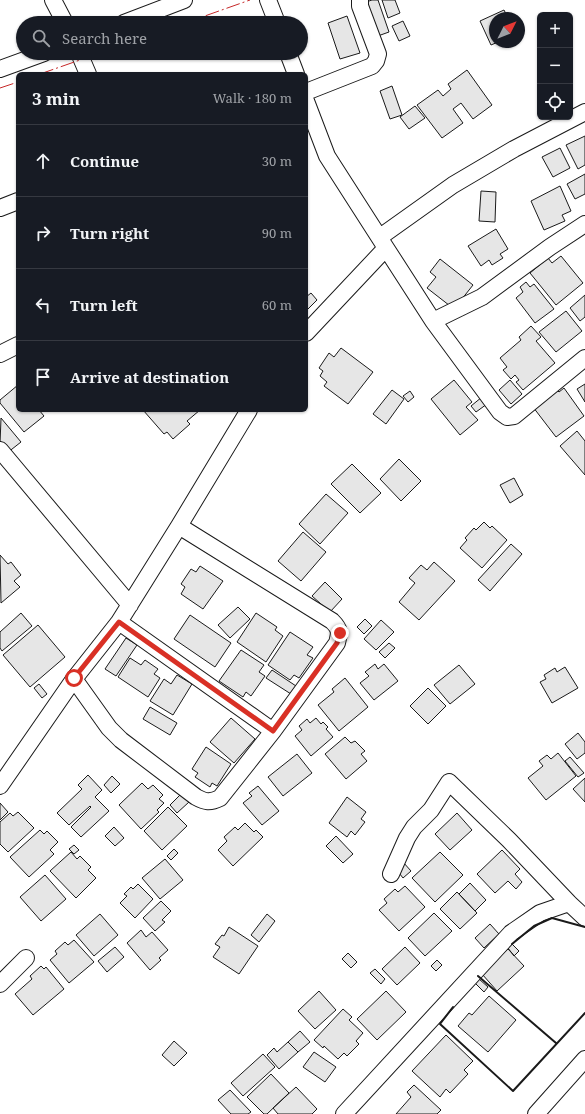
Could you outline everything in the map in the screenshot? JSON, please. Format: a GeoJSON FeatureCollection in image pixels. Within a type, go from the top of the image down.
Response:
{"type":"FeatureCollection","features":[{"type":"Feature","properties":{"kind":"street"},"geometry":{"type":"LineString","coordinates":[[53,0],[61,16]]}},
{"type":"Feature","properties":{"kind":"street"},"geometry":{"type":"LineString","coordinates":[[142,16],[184,0]]}},
{"type":"Feature","properties":{"kind":"street"},"geometry":{"type":"LineString","coordinates":[[268,0],[274,16]]}},
{"type":"Feature","properties":{"kind":"street"},"geometry":{"type":"LineString","coordinates":[[308,91],[372,66],[376,61],[378,54],[360,6],[360,0]]}},
{"type":"Feature","properties":{"kind":"street"},"geometry":{"type":"LineString","coordinates":[[0,69],[25,60]]}},
{"type":"Feature","properties":{"kind":"street"},"geometry":{"type":"LineString","coordinates":[[82,60],[87,72]]}},
{"type":"Feature","properties":{"kind":"street"},"geometry":{"type":"LineString","coordinates":[[291,60],[295,72]]}},
{"type":"Feature","properties":{"kind":"street"},"geometry":{"type":"LineString","coordinates":[[308,106],[327,156],[433,321],[500,412],[507,417],[514,416],[585,358]]}},
{"type":"Feature","properties":{"kind":"street"},"geometry":{"type":"LineString","coordinates":[[308,331],[383,243],[453,186],[514,149],[585,112]]}},
{"type":"Feature","properties":{"kind":"street"},"geometry":{"type":"LineString","coordinates":[[0,208],[16,202]]}},
{"type":"Feature","properties":{"kind":"street"},"geometry":{"type":"LineString","coordinates":[[433,321],[482,297],[550,247],[585,224]]}},
{"type":"Feature","properties":{"kind":"street"},"geometry":{"type":"LineString","coordinates":[[0,354],[16,346]]}},
{"type":"Feature","properties":{"kind":"street"},"geometry":{"type":"LineString","coordinates":[[1,782],[74,678],[119,622],[248,412]]}},
{"type":"Feature","properties":{"kind":"street"},"geometry":{"type":"LineString","coordinates":[[0,450],[130,605]]}},
{"type":"Feature","properties":{"kind":"street"},"geometry":{"type":"LineString","coordinates":[[74,678],[113,732],[203,801],[211,802],[220,798],[273,731],[337,643],[340,633],[338,627],[332,621],[179,526]]}},
{"type":"Feature","properties":{"kind":"street"},"geometry":{"type":"LineString","coordinates":[[119,622],[273,731]]}},
{"type":"Feature","properties":{"kind":"street"},"geometry":{"type":"LineString","coordinates":[[391,874],[407,838],[414,827],[431,810],[449,782],[509,840],[585,918]]}},
{"type":"Feature","properties":{"kind":"street"},"geometry":{"type":"LineString","coordinates":[[344,1114],[511,933],[540,913],[569,903]]}},
{"type":"Feature","properties":{"kind":"street"},"geometry":{"type":"LineString","coordinates":[[0,984],[26,958]]}},
{"type":"Feature","properties":{"kind":"street"},"geometry":{"type":"LineString","coordinates":[[536,1114],[585,1059]]}},
{"type":"Feature","properties":{"kind":"building"},"geometry":{"type":"Polygon","coordinates":[[[378,0],[389,32],[375,37],[363,3],[378,0]]]}},
{"type":"Feature","properties":{"kind":"building"},"geometry":{"type":"Polygon","coordinates":[[[382,0],[395,0],[400,13],[388,18],[382,0]]]}},
{"type":"Feature","properties":{"kind":"building"},"geometry":{"type":"Polygon","coordinates":[[[347,16],[360,53],[340,59],[328,23],[347,16]]]}},
{"type":"Feature","properties":{"kind":"building"},"geometry":{"type":"Polygon","coordinates":[[[489,17],[489,41],[480,21],[489,17]]]}},
{"type":"Feature","properties":{"kind":"building"},"geometry":{"type":"Polygon","coordinates":[[[403,21],[410,36],[399,41],[392,26],[403,21]]]}},
{"type":"Feature","properties":{"kind":"building"},"geometry":{"type":"Polygon","coordinates":[[[467,70],[492,105],[473,119],[461,103],[453,109],[463,123],[442,138],[417,105],[438,90],[443,96],[451,89],[448,84],[467,70]]]}},
{"type":"Feature","properties":{"kind":"building"},"geometry":{"type":"Polygon","coordinates":[[[392,86],[402,115],[390,119],[380,91],[392,86]]]}},
{"type":"Feature","properties":{"kind":"building"},"geometry":{"type":"Polygon","coordinates":[[[415,106],[425,118],[409,129],[400,117],[415,106]]]}},
{"type":"Feature","properties":{"kind":"building"},"geometry":{"type":"Polygon","coordinates":[[[585,136],[585,165],[578,169],[566,145],[585,136]]]}},
{"type":"Feature","properties":{"kind":"building"},"geometry":{"type":"Polygon","coordinates":[[[560,148],[570,168],[553,177],[542,157],[560,148]]]}},
{"type":"Feature","properties":{"kind":"building"},"geometry":{"type":"Polygon","coordinates":[[[585,174],[585,194],[575,199],[567,184],[585,174]]]}},
{"type":"Feature","properties":{"kind":"building"},"geometry":{"type":"Polygon","coordinates":[[[560,186],[571,211],[562,215],[565,221],[544,230],[531,201],[560,186]]]}},
{"type":"Feature","properties":{"kind":"building"},"geometry":{"type":"Polygon","coordinates":[[[481,191],[496,192],[495,222],[479,221],[481,191]]]}},
{"type":"Feature","properties":{"kind":"building"},"geometry":{"type":"Polygon","coordinates":[[[496,229],[508,249],[500,254],[503,258],[492,265],[489,260],[481,266],[468,246],[496,229]]]}},
{"type":"Feature","properties":{"kind":"building"},"geometry":{"type":"Polygon","coordinates":[[[561,256],[583,283],[556,305],[530,273],[548,258],[552,263],[561,256]]]}},
{"type":"Feature","properties":{"kind":"building"},"geometry":{"type":"Polygon","coordinates":[[[440,259],[473,285],[454,309],[427,288],[436,277],[430,272],[440,259]]]}},
{"type":"Feature","properties":{"kind":"building"},"geometry":{"type":"Polygon","coordinates":[[[526,282],[530,287],[534,284],[554,309],[535,323],[516,298],[523,292],[520,287],[526,282]]]}},
{"type":"Feature","properties":{"kind":"building"},"geometry":{"type":"Polygon","coordinates":[[[311,293],[317,300],[308,309],[308,295],[311,293]]]}},
{"type":"Feature","properties":{"kind":"building"},"geometry":{"type":"Polygon","coordinates":[[[585,295],[585,317],[580,321],[570,308],[585,295]]]}},
{"type":"Feature","properties":{"kind":"building"},"geometry":{"type":"Polygon","coordinates":[[[566,311],[582,331],[556,352],[539,332],[566,311]]]}},
{"type":"Feature","properties":{"kind":"building"},"geometry":{"type":"Polygon","coordinates":[[[531,326],[541,337],[536,341],[555,363],[523,390],[516,382],[519,380],[515,375],[511,379],[503,370],[507,367],[500,358],[521,340],[519,337],[531,326]]]}},
{"type":"Feature","properties":{"kind":"building"},"geometry":{"type":"Polygon","coordinates":[[[341,348],[373,372],[348,404],[324,386],[327,382],[320,376],[323,371],[319,368],[329,353],[334,357],[341,348]]]}},
{"type":"Feature","properties":{"kind":"building"},"geometry":{"type":"Polygon","coordinates":[[[454,380],[472,402],[466,407],[478,420],[460,435],[431,399],[454,380]]]}},
{"type":"Feature","properties":{"kind":"building"},"geometry":{"type":"Polygon","coordinates":[[[510,380],[522,394],[511,404],[499,390],[510,380]]]}},
{"type":"Feature","properties":{"kind":"building"},"geometry":{"type":"Polygon","coordinates":[[[585,384],[585,402],[577,389],[585,384]]]}},
{"type":"Feature","properties":{"kind":"building"},"geometry":{"type":"Polygon","coordinates":[[[16,387],[16,412],[41,412],[44,416],[24,432],[0,403],[0,400],[16,387]]]}},
{"type":"Feature","properties":{"kind":"building"},"geometry":{"type":"Polygon","coordinates":[[[564,388],[584,416],[556,437],[533,407],[556,389],[559,392],[564,388]]]}},
{"type":"Feature","properties":{"kind":"building"},"geometry":{"type":"Polygon","coordinates":[[[392,390],[404,399],[386,424],[373,414],[392,390]]]}},
{"type":"Feature","properties":{"kind":"building"},"geometry":{"type":"Polygon","coordinates":[[[410,391],[414,397],[408,402],[403,396],[410,391]]]}},
{"type":"Feature","properties":{"kind":"building"},"geometry":{"type":"Polygon","coordinates":[[[482,397],[487,404],[476,412],[471,406],[482,397]]]}},
{"type":"Feature","properties":{"kind":"building"},"geometry":{"type":"Polygon","coordinates":[[[145,412],[198,412],[187,421],[190,424],[173,439],[167,432],[164,434],[145,412]]]}},
{"type":"Feature","properties":{"kind":"building"},"geometry":{"type":"Polygon","coordinates":[[[1,418],[21,442],[7,453],[0,444],[1,418]]]}},
{"type":"Feature","properties":{"kind":"building"},"geometry":{"type":"Polygon","coordinates":[[[577,431],[585,441],[585,475],[560,446],[577,431]]]}},
{"type":"Feature","properties":{"kind":"building"},"geometry":{"type":"Polygon","coordinates":[[[399,459],[421,481],[401,501],[380,479],[399,459]]]}},
{"type":"Feature","properties":{"kind":"building"},"geometry":{"type":"Polygon","coordinates":[[[352,464],[381,493],[360,513],[331,484],[352,464]]]}},
{"type":"Feature","properties":{"kind":"building"},"geometry":{"type":"Polygon","coordinates":[[[514,478],[523,495],[510,503],[500,485],[514,478]]]}},
{"type":"Feature","properties":{"kind":"building"},"geometry":{"type":"Polygon","coordinates":[[[326,494],[348,513],[320,544],[299,524],[326,494]]]}},
{"type":"Feature","properties":{"kind":"building"},"geometry":{"type":"Polygon","coordinates":[[[484,522],[490,528],[492,526],[507,540],[482,568],[460,548],[467,540],[465,538],[474,528],[476,530],[484,522]]]}},
{"type":"Feature","properties":{"kind":"building"},"geometry":{"type":"Polygon","coordinates":[[[303,532],[326,552],[301,581],[278,561],[303,532]]]}},
{"type":"Feature","properties":{"kind":"building"},"geometry":{"type":"Polygon","coordinates":[[[511,544],[522,554],[490,591],[478,580],[511,544]]]}},
{"type":"Feature","properties":{"kind":"building"},"geometry":{"type":"Polygon","coordinates":[[[0,555],[8,564],[11,562],[21,575],[14,581],[20,587],[1,603],[0,555]]]}},
{"type":"Feature","properties":{"kind":"building"},"geometry":{"type":"Polygon","coordinates":[[[434,562],[455,581],[419,620],[399,602],[415,583],[409,578],[421,565],[427,570],[434,562]]]}},
{"type":"Feature","properties":{"kind":"building"},"geometry":{"type":"Polygon","coordinates":[[[200,566],[223,581],[203,609],[181,594],[185,587],[181,584],[191,569],[196,572],[200,566]]]}},
{"type":"Feature","properties":{"kind":"building"},"geometry":{"type":"Polygon","coordinates":[[[325,582],[342,599],[330,612],[312,596],[325,582]]]}},
{"type":"Feature","properties":{"kind":"building"},"geometry":{"type":"Polygon","coordinates":[[[238,607],[250,619],[230,638],[218,625],[238,607]]]}},
{"type":"Feature","properties":{"kind":"building"},"geometry":{"type":"Polygon","coordinates":[[[21,613],[32,626],[2,651],[0,648],[0,632],[21,613]]]}},
{"type":"Feature","properties":{"kind":"building"},"geometry":{"type":"Polygon","coordinates":[[[256,613],[277,627],[275,630],[283,636],[266,662],[237,642],[256,613]]]}},
{"type":"Feature","properties":{"kind":"building"},"geometry":{"type":"Polygon","coordinates":[[[190,615],[231,643],[215,667],[174,639],[190,615]]]}},
{"type":"Feature","properties":{"kind":"building"},"geometry":{"type":"Polygon","coordinates":[[[365,619],[372,626],[364,634],[357,627],[365,619]]]}},
{"type":"Feature","properties":{"kind":"building"},"geometry":{"type":"Polygon","coordinates":[[[381,620],[394,632],[376,650],[364,639],[381,620]]]}},
{"type":"Feature","properties":{"kind":"building"},"geometry":{"type":"Polygon","coordinates":[[[38,625],[65,657],[30,687],[3,655],[38,625]]]}},
{"type":"Feature","properties":{"kind":"building"},"geometry":{"type":"Polygon","coordinates":[[[290,632],[313,647],[307,655],[313,658],[299,678],[294,675],[290,680],[268,665],[290,632]]]}},
{"type":"Feature","properties":{"kind":"building"},"geometry":{"type":"Polygon","coordinates":[[[126,638],[137,645],[116,676],[105,669],[126,638]]]}},
{"type":"Feature","properties":{"kind":"building"},"geometry":{"type":"Polygon","coordinates":[[[389,643],[395,648],[385,658],[379,652],[389,643]]]}},
{"type":"Feature","properties":{"kind":"building"},"geometry":{"type":"Polygon","coordinates":[[[241,650],[264,665],[259,672],[265,676],[251,696],[246,692],[243,697],[219,681],[241,650]]]}},
{"type":"Feature","properties":{"kind":"building"},"geometry":{"type":"Polygon","coordinates":[[[130,658],[141,665],[145,660],[158,669],[154,674],[160,678],[148,697],[118,677],[130,658]]]}},
{"type":"Feature","properties":{"kind":"building"},"geometry":{"type":"Polygon","coordinates":[[[375,664],[378,669],[384,664],[398,681],[374,700],[360,683],[369,676],[365,672],[375,664]]]}},
{"type":"Feature","properties":{"kind":"building"},"geometry":{"type":"Polygon","coordinates":[[[459,665],[475,684],[450,704],[434,685],[459,665]]]}},
{"type":"Feature","properties":{"kind":"building"},"geometry":{"type":"Polygon","coordinates":[[[565,667],[578,688],[552,703],[540,682],[546,679],[544,675],[555,668],[557,672],[565,667]]]}},
{"type":"Feature","properties":{"kind":"building"},"geometry":{"type":"Polygon","coordinates":[[[272,670],[296,686],[291,694],[266,678],[272,670]]]}},
{"type":"Feature","properties":{"kind":"building"},"geometry":{"type":"Polygon","coordinates":[[[177,675],[192,684],[173,715],[150,701],[164,679],[171,684],[177,675]]]}},
{"type":"Feature","properties":{"kind":"building"},"geometry":{"type":"Polygon","coordinates":[[[345,678],[368,707],[339,731],[318,705],[334,692],[332,689],[345,678]]]}},
{"type":"Feature","properties":{"kind":"building"},"geometry":{"type":"Polygon","coordinates":[[[39,684],[47,694],[42,698],[34,688],[39,684]]]}},
{"type":"Feature","properties":{"kind":"building"},"geometry":{"type":"Polygon","coordinates":[[[428,688],[446,706],[428,724],[410,706],[428,688]]]}},
{"type":"Feature","properties":{"kind":"building"},"geometry":{"type":"Polygon","coordinates":[[[150,707],[177,723],[170,735],[143,719],[150,707]]]}},
{"type":"Feature","properties":{"kind":"building"},"geometry":{"type":"Polygon","coordinates":[[[231,718],[255,739],[234,763],[210,742],[231,718]]]}},
{"type":"Feature","properties":{"kind":"building"},"geometry":{"type":"Polygon","coordinates":[[[316,718],[321,724],[323,722],[328,727],[326,729],[333,737],[311,756],[295,736],[302,730],[299,726],[307,719],[310,723],[316,718]]]}},
{"type":"Feature","properties":{"kind":"building"},"geometry":{"type":"Polygon","coordinates":[[[578,733],[585,742],[585,753],[577,759],[565,744],[578,733]]]}},
{"type":"Feature","properties":{"kind":"building"},"geometry":{"type":"Polygon","coordinates":[[[345,737],[351,743],[355,741],[365,751],[361,754],[367,761],[346,779],[325,754],[345,737]]]}},
{"type":"Feature","properties":{"kind":"building"},"geometry":{"type":"Polygon","coordinates":[[[206,747],[231,764],[217,786],[212,783],[210,787],[195,777],[198,773],[192,769],[206,747]]]}},
{"type":"Feature","properties":{"kind":"building"},"geometry":{"type":"Polygon","coordinates":[[[558,753],[576,776],[546,800],[528,778],[543,766],[539,761],[547,755],[551,759],[558,753]]]}},
{"type":"Feature","properties":{"kind":"building"},"geometry":{"type":"Polygon","coordinates":[[[297,754],[312,773],[283,796],[268,777],[297,754]]]}},
{"type":"Feature","properties":{"kind":"building"},"geometry":{"type":"Polygon","coordinates":[[[570,757],[584,773],[578,777],[565,761],[570,757]]]}},
{"type":"Feature","properties":{"kind":"building"},"geometry":{"type":"Polygon","coordinates":[[[88,775],[102,790],[95,797],[109,811],[81,837],[71,827],[91,807],[90,806],[69,825],[57,813],[82,789],[78,785],[88,775]]]}},
{"type":"Feature","properties":{"kind":"building"},"geometry":{"type":"Polygon","coordinates":[[[112,776],[120,784],[111,793],[104,785],[112,776]]]}},
{"type":"Feature","properties":{"kind":"building"},"geometry":{"type":"Polygon","coordinates":[[[585,778],[585,802],[573,789],[585,778]]]}},
{"type":"Feature","properties":{"kind":"building"},"geometry":{"type":"Polygon","coordinates":[[[142,783],[148,789],[153,785],[163,795],[159,799],[164,803],[157,810],[159,812],[141,829],[119,805],[142,783]]]}},
{"type":"Feature","properties":{"kind":"building"},"geometry":{"type":"Polygon","coordinates":[[[258,786],[279,811],[262,825],[243,803],[252,796],[249,793],[258,786]]]}},
{"type":"Feature","properties":{"kind":"building"},"geometry":{"type":"Polygon","coordinates":[[[181,794],[189,802],[177,813],[170,805],[181,794]]]}},
{"type":"Feature","properties":{"kind":"building"},"geometry":{"type":"Polygon","coordinates":[[[347,797],[366,812],[361,819],[365,822],[355,835],[351,831],[347,837],[329,823],[347,797]]]}},
{"type":"Feature","properties":{"kind":"building"},"geometry":{"type":"Polygon","coordinates":[[[0,803],[8,812],[0,820],[0,803]]]}},
{"type":"Feature","properties":{"kind":"building"},"geometry":{"type":"Polygon","coordinates":[[[168,807],[187,826],[162,850],[144,831],[168,807]]]}},
{"type":"Feature","properties":{"kind":"building"},"geometry":{"type":"Polygon","coordinates":[[[18,812],[34,828],[8,852],[0,844],[0,822],[10,813],[13,816],[18,812]]]}},
{"type":"Feature","properties":{"kind":"building"},"geometry":{"type":"Polygon","coordinates":[[[457,813],[472,830],[450,850],[435,834],[457,813]]]}},
{"type":"Feature","properties":{"kind":"building"},"geometry":{"type":"Polygon","coordinates":[[[245,823],[254,832],[256,830],[263,837],[233,866],[218,850],[227,841],[224,837],[235,827],[238,830],[245,823]]]}},
{"type":"Feature","properties":{"kind":"building"},"geometry":{"type":"Polygon","coordinates":[[[114,827],[124,838],[115,846],[105,836],[114,827]]]}},
{"type":"Feature","properties":{"kind":"building"},"geometry":{"type":"Polygon","coordinates":[[[40,830],[44,834],[47,831],[58,842],[50,850],[54,854],[29,877],[10,857],[40,830]]]}},
{"type":"Feature","properties":{"kind":"building"},"geometry":{"type":"Polygon","coordinates":[[[336,836],[353,854],[343,863],[326,846],[336,836]]]}},
{"type":"Feature","properties":{"kind":"building"},"geometry":{"type":"Polygon","coordinates":[[[74,845],[79,850],[74,854],[69,849],[74,845]]]}},
{"type":"Feature","properties":{"kind":"building"},"geometry":{"type":"Polygon","coordinates":[[[174,849],[178,853],[171,860],[167,856],[174,849]]]}},
{"type":"Feature","properties":{"kind":"building"},"geometry":{"type":"Polygon","coordinates":[[[502,850],[520,869],[515,874],[522,882],[516,889],[508,881],[495,893],[477,874],[502,850]]]}},
{"type":"Feature","properties":{"kind":"building"},"geometry":{"type":"Polygon","coordinates":[[[71,852],[77,859],[80,856],[91,867],[88,870],[96,878],[76,898],[50,871],[71,852]]]}},
{"type":"Feature","properties":{"kind":"building"},"geometry":{"type":"Polygon","coordinates":[[[440,852],[463,875],[435,902],[412,878],[440,852]]]}},
{"type":"Feature","properties":{"kind":"building"},"geometry":{"type":"Polygon","coordinates":[[[165,859],[183,880],[160,899],[142,878],[165,859]]]}},
{"type":"Feature","properties":{"kind":"building"},"geometry":{"type":"Polygon","coordinates":[[[403,862],[411,871],[403,878],[396,869],[403,862]]]}},
{"type":"Feature","properties":{"kind":"building"},"geometry":{"type":"Polygon","coordinates":[[[45,875],[66,899],[41,921],[20,897],[45,875]]]}},
{"type":"Feature","properties":{"kind":"building"},"geometry":{"type":"Polygon","coordinates":[[[470,883],[486,900],[475,911],[459,894],[470,883]]]}},
{"type":"Feature","properties":{"kind":"building"},"geometry":{"type":"Polygon","coordinates":[[[138,884],[153,899],[135,918],[120,903],[127,896],[124,894],[131,887],[133,889],[138,884]]]}},
{"type":"Feature","properties":{"kind":"building"},"geometry":{"type":"Polygon","coordinates":[[[405,886],[425,907],[399,931],[379,910],[387,903],[384,899],[395,889],[398,892],[405,886]]]}},
{"type":"Feature","properties":{"kind":"building"},"geometry":{"type":"Polygon","coordinates":[[[457,892],[477,913],[460,929],[440,909],[457,892]]]}},
{"type":"Feature","properties":{"kind":"building"},"geometry":{"type":"Polygon","coordinates":[[[161,901],[171,911],[162,920],[165,922],[155,931],[143,918],[161,901]]]}},
{"type":"Feature","properties":{"kind":"building"},"geometry":{"type":"Polygon","coordinates":[[[434,913],[452,931],[425,956],[408,938],[434,913]]]}},
{"type":"Feature","properties":{"kind":"building"},"geometry":{"type":"Polygon","coordinates":[[[100,914],[118,935],[94,956],[76,935],[100,914]]]}},
{"type":"Feature","properties":{"kind":"building"},"geometry":{"type":"Polygon","coordinates":[[[267,914],[275,921],[259,942],[251,935],[267,914]]]}},
{"type":"Feature","properties":{"kind":"building"},"geometry":{"type":"Polygon","coordinates":[[[490,924],[499,934],[484,948],[475,938],[490,924]]]}},
{"type":"Feature","properties":{"kind":"building"},"geometry":{"type":"Polygon","coordinates":[[[229,927],[258,946],[239,974],[213,957],[220,947],[215,944],[222,935],[224,936],[229,927]]]}},
{"type":"Feature","properties":{"kind":"building"},"geometry":{"type":"Polygon","coordinates":[[[141,930],[146,937],[152,932],[168,950],[159,958],[161,960],[150,970],[127,943],[141,930]]]}},
{"type":"Feature","properties":{"kind":"building"},"geometry":{"type":"Polygon","coordinates":[[[74,940],[94,962],[69,983],[50,960],[57,954],[55,951],[65,942],[68,945],[74,940]]]}},
{"type":"Feature","properties":{"kind":"building"},"geometry":{"type":"Polygon","coordinates":[[[512,944],[519,951],[514,956],[508,948],[512,944]]]}},
{"type":"Feature","properties":{"kind":"building"},"geometry":{"type":"Polygon","coordinates":[[[115,947],[124,957],[107,972],[98,961],[115,947]]]}},
{"type":"Feature","properties":{"kind":"building"},"geometry":{"type":"Polygon","coordinates":[[[405,947],[420,963],[397,985],[382,969],[405,947]]]}},
{"type":"Feature","properties":{"kind":"building"},"geometry":{"type":"Polygon","coordinates":[[[508,949],[524,966],[497,991],[482,974],[508,949]]]}},
{"type":"Feature","properties":{"kind":"building"},"geometry":{"type":"Polygon","coordinates":[[[348,953],[357,962],[351,968],[342,959],[348,953]]]}},
{"type":"Feature","properties":{"kind":"building"},"geometry":{"type":"Polygon","coordinates":[[[437,960],[442,965],[436,971],[431,966],[437,960]]]}},
{"type":"Feature","properties":{"kind":"building"},"geometry":{"type":"Polygon","coordinates":[[[41,966],[44,969],[46,967],[64,989],[33,1015],[15,994],[32,979],[30,976],[41,966]]]}},
{"type":"Feature","properties":{"kind":"building"},"geometry":{"type":"Polygon","coordinates":[[[375,969],[385,979],[381,984],[370,973],[375,969]]]}},
{"type":"Feature","properties":{"kind":"building"},"geometry":{"type":"Polygon","coordinates":[[[479,979],[488,987],[484,992],[475,983],[479,979]]]}},
{"type":"Feature","properties":{"kind":"building"},"geometry":{"type":"Polygon","coordinates":[[[319,991],[336,1010],[315,1029],[298,1011],[319,991]]]}},
{"type":"Feature","properties":{"kind":"building"},"geometry":{"type":"Polygon","coordinates":[[[386,991],[406,1012],[377,1040],[357,1019],[386,991]]]}},
{"type":"Feature","properties":{"kind":"building"},"geometry":{"type":"Polygon","coordinates":[[[489,996],[516,1020],[488,1052],[458,1026],[469,1013],[472,1015],[489,996]]]}},
{"type":"Feature","properties":{"kind":"building"},"geometry":{"type":"Polygon","coordinates":[[[343,1009],[352,1017],[349,1020],[363,1033],[356,1041],[359,1044],[347,1056],[344,1053],[338,1059],[324,1046],[323,1048],[314,1040],[343,1009]]]}},
{"type":"Feature","properties":{"kind":"building"},"geometry":{"type":"Polygon","coordinates":[[[300,1031],[310,1042],[298,1052],[288,1042],[300,1031]]]}},
{"type":"Feature","properties":{"kind":"building"},"geometry":{"type":"Polygon","coordinates":[[[446,1035],[473,1061],[464,1070],[468,1074],[450,1093],[446,1089],[440,1097],[412,1071],[446,1035]]]}},
{"type":"Feature","properties":{"kind":"building"},"geometry":{"type":"Polygon","coordinates":[[[174,1041],[187,1053],[174,1066],[162,1055],[174,1041]]]}},
{"type":"Feature","properties":{"kind":"building"},"geometry":{"type":"Polygon","coordinates":[[[288,1042],[298,1052],[279,1069],[267,1055],[274,1048],[277,1052],[288,1042]]]}},
{"type":"Feature","properties":{"kind":"building"},"geometry":{"type":"Polygon","coordinates":[[[314,1052],[336,1067],[325,1082],[303,1067],[314,1052]]]}},
{"type":"Feature","properties":{"kind":"building"},"geometry":{"type":"Polygon","coordinates":[[[263,1054],[275,1067],[243,1096],[231,1083],[263,1054]]]}},
{"type":"Feature","properties":{"kind":"building"},"geometry":{"type":"Polygon","coordinates":[[[271,1074],[289,1093],[267,1114],[264,1114],[247,1097],[271,1074]]]}},
{"type":"Feature","properties":{"kind":"building"},"geometry":{"type":"Polygon","coordinates":[[[414,1085],[441,1110],[437,1114],[396,1114],[411,1097],[407,1092],[414,1085]]]}},
{"type":"Feature","properties":{"kind":"building"},"geometry":{"type":"Polygon","coordinates":[[[296,1087],[317,1109],[312,1114],[278,1114],[273,1108],[296,1087]]]}},
{"type":"Feature","properties":{"kind":"building"},"geometry":{"type":"Polygon","coordinates":[[[230,1090],[251,1112],[248,1114],[231,1114],[218,1100],[230,1090]]]}},
{"type":"Feature","properties":{"kind":"wall"},"geometry":{"type":"LineString","coordinates":[[512,944],[534,926],[552,918],[585,927]]}},
{"type":"Feature","properties":{"kind":"wall"},"geometry":{"type":"LineString","coordinates":[[478,976],[556,1043]]}},
{"type":"Feature","properties":{"kind":"wall"},"geometry":{"type":"LineString","coordinates":[[453,1007],[440,1024],[513,1091],[585,1013]]}},
{"type":"Feature","properties":{"kind":"power"},"geometry":{"type":"LineString","coordinates":[[205,16],[250,0]]}},
{"type":"Feature","properties":{"kind":"power"},"geometry":{"type":"LineString","coordinates":[[46,72],[80,60]]}},
{"type":"Feature","properties":{"kind":"power"},"geometry":{"type":"LineString","coordinates":[[0,88],[16,83]]}},
{"type":"Feature","properties":{"kind":"route"},"geometry":{"type":"LineString","coordinates":[[74,678],[119,622],[273,731],[337,643],[340,633]]}}]}
